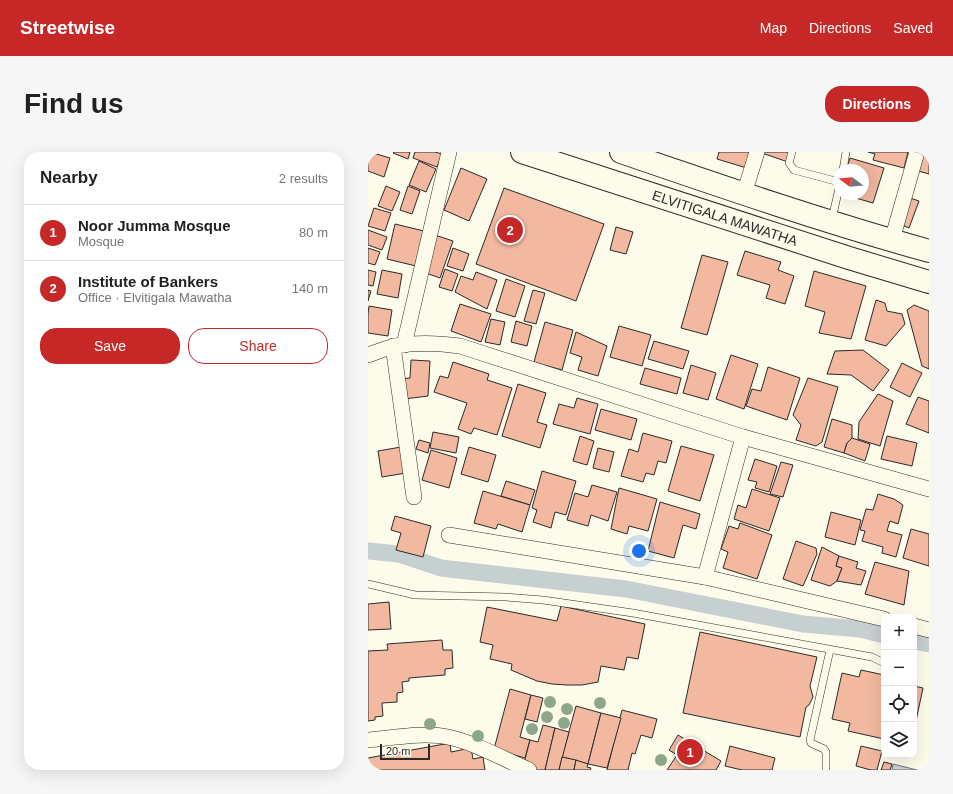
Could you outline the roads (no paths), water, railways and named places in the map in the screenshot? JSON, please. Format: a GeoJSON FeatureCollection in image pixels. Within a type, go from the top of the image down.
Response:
{"type":"FeatureCollection","features":[{"type":"Feature","properties":{"kind":"highway","name":"ELVITIGALA MAWATHA"},"geometry":{"type":"LineString","coordinates":[[522,152],[849,258],[929,282]]}},
{"type":"Feature","properties":{"kind":"highway","name":"ELVITIGALA MAWATHA"},"geometry":{"type":"LineString","coordinates":[[621,152],[744,194],[929,251]]}},
{"type":"Feature","properties":{"kind":"street"},"geometry":{"type":"LineString","coordinates":[[414,497],[399,345],[449,152]]}},
{"type":"Feature","properties":{"kind":"street"},"geometry":{"type":"LineString","coordinates":[[744,194],[757,152]]}},
{"type":"Feature","properties":{"kind":"street"},"geometry":{"type":"LineString","coordinates":[[892,240],[917,152]]}},
{"type":"Feature","properties":{"kind":"street"},"geometry":{"type":"LineString","coordinates":[[368,355],[399,345],[428,342],[460,346],[743,437],[929,489]]}},
{"type":"Feature","properties":{"kind":"street"},"geometry":{"type":"LineString","coordinates":[[705,577],[743,437]]}},
{"type":"Feature","properties":{"kind":"street"},"geometry":{"type":"LineString","coordinates":[[449,536],[705,577],[881,618]]}},
{"type":"Feature","properties":{"kind":"street"},"geometry":{"type":"LineString","coordinates":[[917,627],[929,630]]}},
{"type":"Feature","properties":{"kind":"street"},"geometry":{"type":"LineString","coordinates":[[368,740],[423,736],[447,737],[465,742],[529,770]]}},
{"type":"Feature","properties":{"kind":"lane"},"geometry":{"type":"LineString","coordinates":[[792,152],[789,163],[794,170],[833,180]]}},
{"type":"Feature","properties":{"kind":"lane"},"geometry":{"type":"LineString","coordinates":[[843,164],[846,152]]}},
{"type":"Feature","properties":{"kind":"lane"},"geometry":{"type":"LineString","coordinates":[[832,222],[837,200]]}},
{"type":"Feature","properties":{"kind":"lane"},"geometry":{"type":"LineString","coordinates":[[368,584],[415,595],[506,597],[543,600],[633,613],[872,657],[881,662]]}},
{"type":"Feature","properties":{"kind":"lane"},"geometry":{"type":"LineString","coordinates":[[826,770],[826,752],[824,749],[811,743],[810,740],[830,650]]}},
{"type":"Feature","properties":{"kind":"waterway"},"geometry":{"type":"LineString","coordinates":[[368,551],[399,554],[441,568],[626,589],[803,624],[860,629],[881,634]]}},
{"type":"Feature","properties":{"kind":"waterway"},"geometry":{"type":"LineString","coordinates":[[917,642],[929,644]]}},
{"type":"Feature","properties":{"kind":"place","name":"Institute of Bankers"},"geometry":{"type":"Point","coordinates":[510,230]}},
{"type":"Feature","properties":{"kind":"place","name":"Noor Jumma Mosque"},"geometry":{"type":"Point","coordinates":[690,752]}}]}
